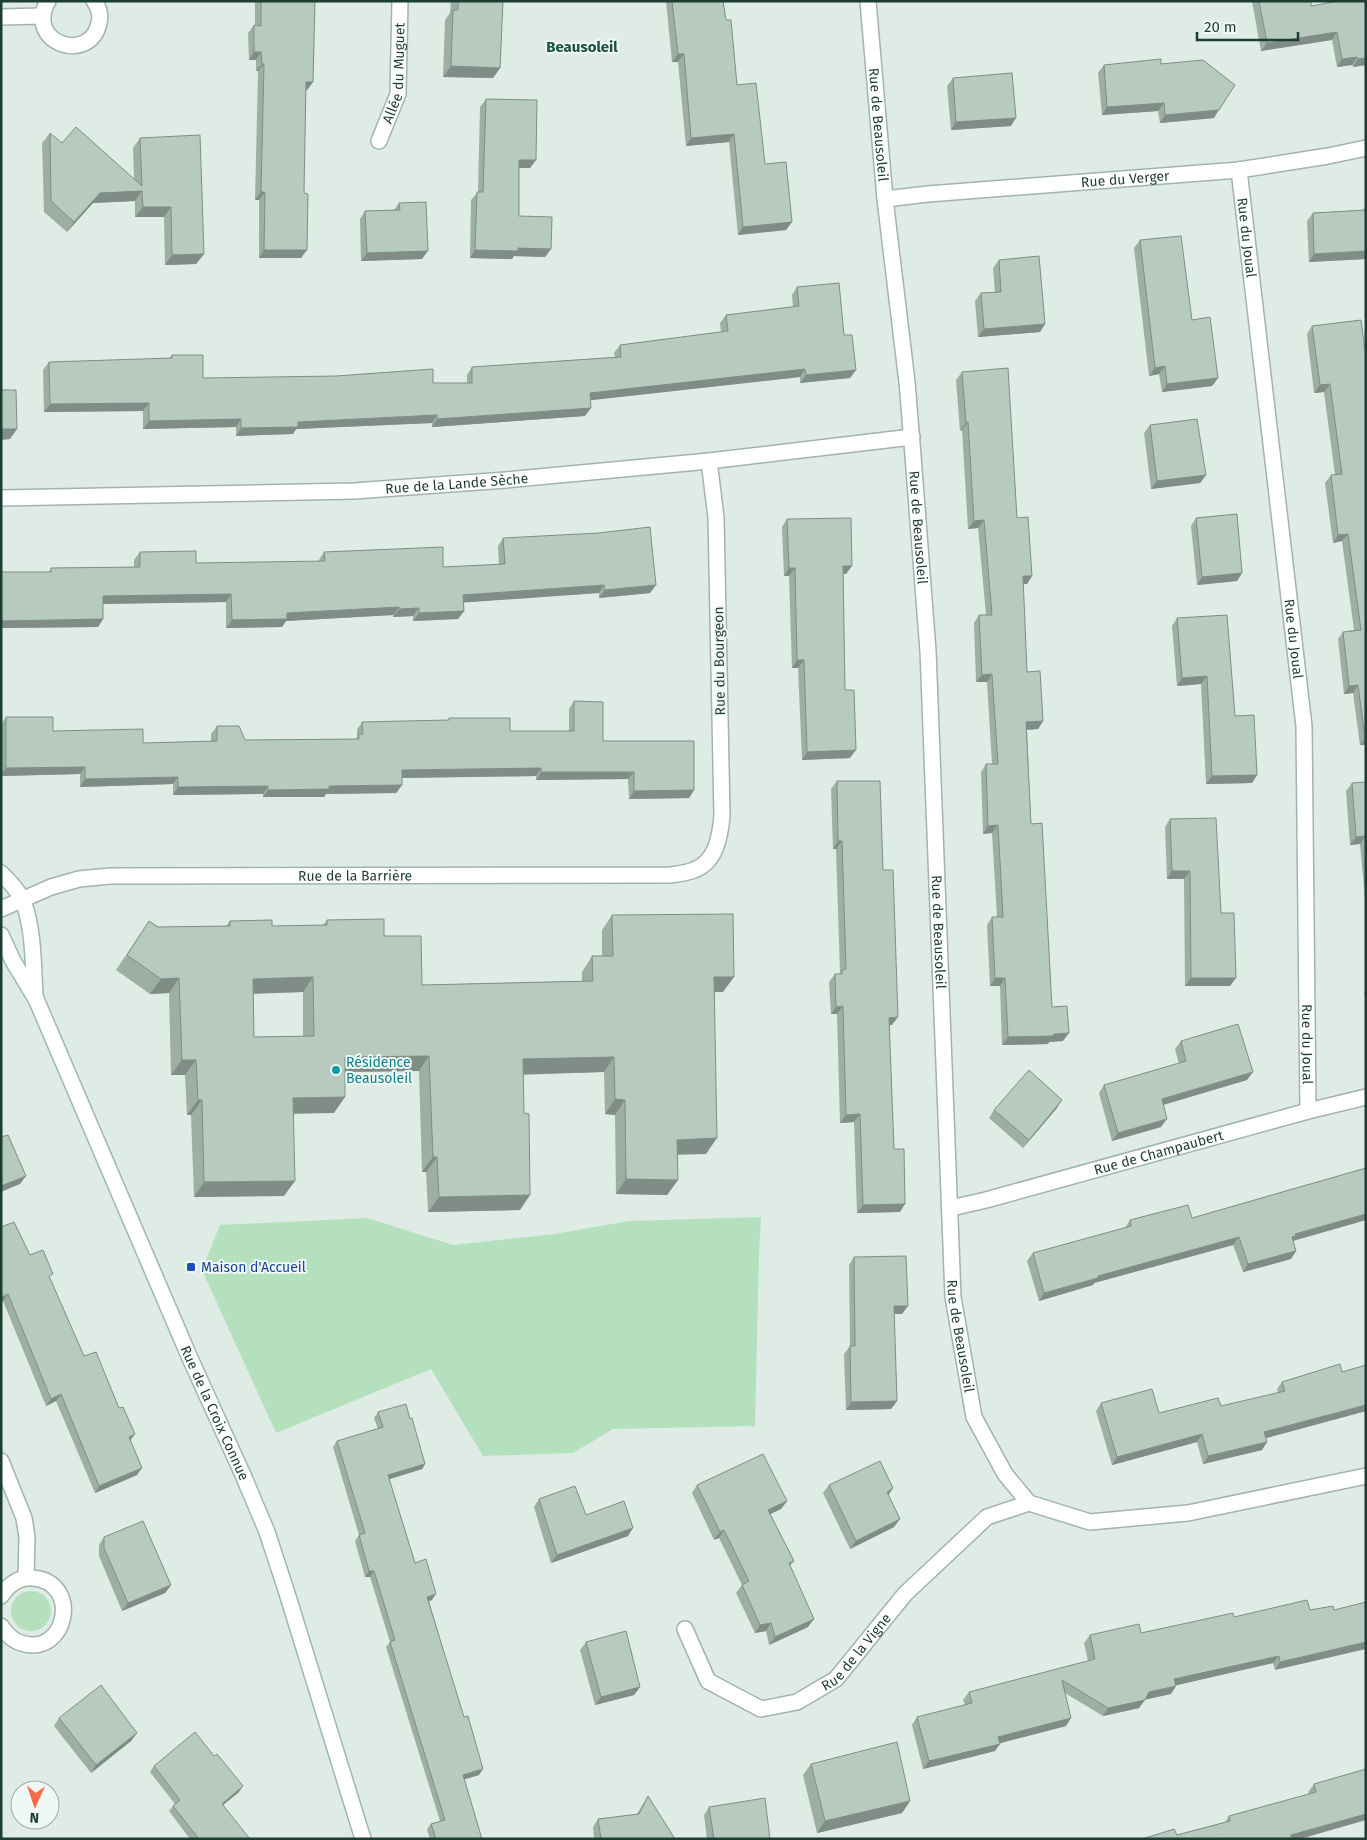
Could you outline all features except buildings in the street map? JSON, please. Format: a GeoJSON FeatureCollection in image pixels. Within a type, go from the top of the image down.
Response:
{"type":"FeatureCollection","features":[{"type":"Feature","properties":{"kind":"street"},"geometry":{"type":"LineString","coordinates":[[48,1],[43,16],[46,31],[56,42],[70,46],[78,45],[90,38],[99,26],[99,11],[94,1]]}},
{"type":"Feature","properties":{"kind":"street","name":"Allée du Muguet"},"geometry":{"type":"LineString","coordinates":[[378,141],[398,94],[400,1]]}},
{"type":"Feature","properties":{"kind":"street","name":"Rue de Beausoleil"},"geometry":{"type":"LineString","coordinates":[[868,1],[885,199],[907,382],[928,651],[953,1297],[974,1417],[1005,1474],[1029,1503]]}},
{"type":"Feature","properties":{"kind":"street"},"geometry":{"type":"LineString","coordinates":[[1,17],[43,16]]}},
{"type":"Feature","properties":{"kind":"street","name":"Rue du Verger"},"geometry":{"type":"LineString","coordinates":[[885,199],[1240,170],[1319,158],[1366,148]]}},
{"type":"Feature","properties":{"kind":"street","name":"Rue du Joual"},"geometry":{"type":"LineString","coordinates":[[1240,170],[1304,726],[1308,1111]]}},
{"type":"Feature","properties":{"kind":"street","name":"Rue de la Lande Sèche"},"geometry":{"type":"LineString","coordinates":[[1,498],[354,491],[506,480],[709,461],[912,437]]}},
{"type":"Feature","properties":{"kind":"street","name":"Rue du Bourgeon"},"geometry":{"type":"LineString","coordinates":[[709,461],[716,517],[722,816],[720,838],[710,859]]}},
{"type":"Feature","properties":{"kind":"street","name":"Rue de la Barrière"},"geometry":{"type":"LineString","coordinates":[[1,909],[51,887],[79,879],[110,876],[670,875],[695,870],[710,859]]}},
{"type":"Feature","properties":{"kind":"street","name":"Rue de la Croix Connue"},"geometry":{"type":"LineString","coordinates":[[1,873],[14,886],[22,900],[28,920],[36,999]]}},
{"type":"Feature","properties":{"kind":"street","name":"Rue de la Croix Connue"},"geometry":{"type":"LineString","coordinates":[[1,935],[12,962],[36,999],[181,1338],[267,1532],[363,1839]]}},
{"type":"Feature","properties":{"kind":"street","name":"Rue de Champaubert"},"geometry":{"type":"LineString","coordinates":[[951,1208],[1366,1097]]}},
{"type":"Feature","properties":{"kind":"street"},"geometry":{"type":"LineString","coordinates":[[1,1462],[24,1518],[27,1537],[26,1577]]}},
{"type":"Feature","properties":{"kind":"street"},"geometry":{"type":"LineString","coordinates":[[1029,1503],[1090,1522],[1188,1513],[1366,1476]]}},
{"type":"Feature","properties":{"kind":"street","name":"Rue de la Vigne"},"geometry":{"type":"LineString","coordinates":[[685,1629],[708,1681],[761,1709],[797,1702],[836,1679],[905,1594],[987,1518],[1029,1503]]}},
{"type":"Feature","properties":{"kind":"street"},"geometry":{"type":"LineString","coordinates":[[1,1596],[11,1584],[26,1577],[44,1580],[58,1591],[64,1607],[62,1624],[51,1638],[43,1642],[35,1644],[18,1642],[10,1637],[1,1626]]}},
{"type":"Feature","properties":{"kind":"green space"},"geometry":{"type":"Polygon","coordinates":[[[761,1217],[755,1426],[613,1429],[573,1453],[483,1456],[431,1369],[276,1433],[202,1270],[220,1225],[367,1218],[453,1245],[555,1234],[629,1221],[761,1217]]]}},
{"type":"Feature","properties":{"kind":"green space"},"geometry":{"type":"Polygon","coordinates":[[[35,1591],[42,1594],[48,1600],[51,1611],[50,1619],[42,1628],[35,1631],[27,1631],[20,1628],[12,1619],[11,1607],[14,1600],[23,1592],[35,1591]]]}},
{"type":"Feature","properties":{"kind":"place","name":"Résidence Beausoleil"},"geometry":{"type":"Point","coordinates":[336,1070]}},
{"type":"Feature","properties":{"kind":"place","name":"Maison d'Accueil"},"geometry":{"type":"Point","coordinates":[191,1267]}},
{"type":"Feature","properties":{"kind":"district","name":"Beausoleil"},"geometry":{"type":"Point","coordinates":[582,47]}}]}
